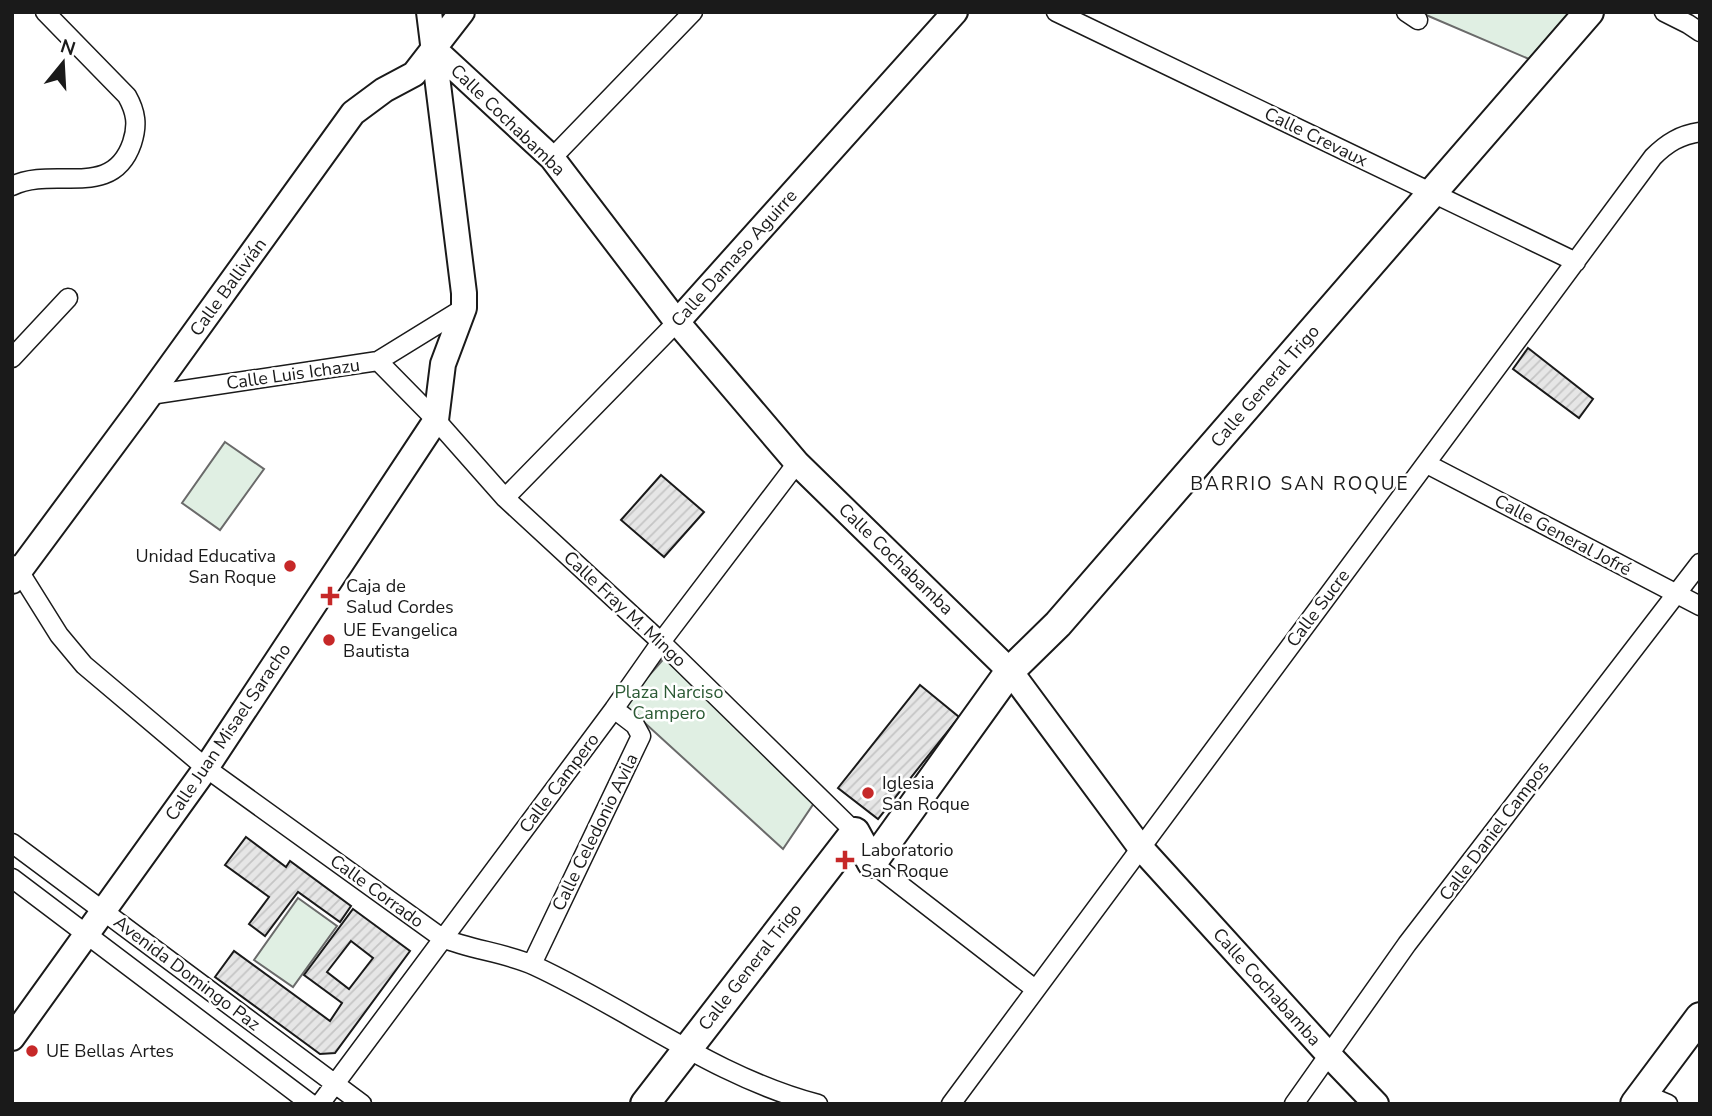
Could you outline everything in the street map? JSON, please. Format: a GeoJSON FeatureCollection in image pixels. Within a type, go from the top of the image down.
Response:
{"type":"FeatureCollection","features":[{"type":"Feature","properties":{"kind":"main road","name":"Calle General Trigo"},"geometry":{"type":"LineString","coordinates":[[872,863],[1010,671],[1058,624],[1589,12]]}},
{"type":"Feature","properties":{"kind":"main road","name":"Calle General Trigo"},"geometry":{"type":"LineString","coordinates":[[645,1104],[856,832]]}},
{"type":"Feature","properties":{"kind":"main road","name":"Calle Fray M. Mingo"},"geometry":{"type":"LineString","coordinates":[[856,832],[872,863]]}},
{"type":"Feature","properties":{"kind":"main road"},"geometry":{"type":"LineString","coordinates":[[1638,1098],[1700,1017]]}},
{"type":"Feature","properties":{"kind":"street"},"geometry":{"type":"LineString","coordinates":[[12,187],[39,177],[92,179],[110,173],[125,160],[136,127],[135,111],[127,96],[45,12]]}},
{"type":"Feature","properties":{"kind":"street"},"geometry":{"type":"LineString","coordinates":[[429,12],[464,293],[464,308],[443,364],[436,420]]}},
{"type":"Feature","properties":{"kind":"street","name":"Calle Ballivián"},"geometry":{"type":"LineString","coordinates":[[15,573],[150,395],[353,113],[384,90],[414,74],[462,12]]}},
{"type":"Feature","properties":{"kind":"street"},"geometry":{"type":"LineString","coordinates":[[552,158],[693,12]]}},
{"type":"Feature","properties":{"kind":"street","name":"Calle Damaso Aguirre"},"geometry":{"type":"LineString","coordinates":[[505,498],[677,322],[956,12]]}},
{"type":"Feature","properties":{"kind":"street","name":"Calle Crevaux"},"geometry":{"type":"LineString","coordinates":[[1056,12],[1576,262]]}},
{"type":"Feature","properties":{"kind":"street"},"geometry":{"type":"LineString","coordinates":[[1664,12],[1700,32]]}},
{"type":"Feature","properties":{"kind":"street","name":"Calle Cochabamba"},"geometry":{"type":"LineString","coordinates":[[434,49],[552,158],[677,322],[797,463],[1010,671],[1140,847],[1376,1104]]}},
{"type":"Feature","properties":{"kind":"street","name":"Calle Sucre"},"geometry":{"type":"LineString","coordinates":[[951,1104],[1653,158],[1667,144],[1685,135],[1700,132]]}},
{"type":"Feature","properties":{"kind":"street"},"geometry":{"type":"LineString","coordinates":[[12,358],[68,298]]}},
{"type":"Feature","properties":{"kind":"street","name":"Calle Luis Ichazu"},"geometry":{"type":"LineString","coordinates":[[150,395],[378,361],[464,308]]}},
{"type":"Feature","properties":{"kind":"street","name":"Calle Fray M. Mingo"},"geometry":{"type":"LineString","coordinates":[[378,361],[436,420],[505,498],[661,642],[856,832]]}},
{"type":"Feature","properties":{"kind":"street","name":"Calle Juan Misael Saracho"},"geometry":{"type":"LineString","coordinates":[[12,1038],[206,768],[436,420]]}},
{"type":"Feature","properties":{"kind":"street","name":"Calle Campero"},"geometry":{"type":"LineString","coordinates":[[320,1104],[661,642],[797,463]]}},
{"type":"Feature","properties":{"kind":"street","name":"Calle General Jofré"},"geometry":{"type":"LineString","coordinates":[[1427,464],[1700,606]]}},
{"type":"Feature","properties":{"kind":"street","name":"Calle Daniel Campos"},"geometry":{"type":"LineString","coordinates":[[1294,1104],[1407,944],[1700,563]]}},
{"type":"Feature","properties":{"kind":"street","name":"Calle Corrado"},"geometry":{"type":"LineString","coordinates":[[15,573],[84,665],[206,768],[442,938],[461,946],[532,964],[688,1047],[715,1065],[793,1097],[818,1104]]}},
{"type":"Feature","properties":{"kind":"street","name":"Calle Celedonio Avila"},"geometry":{"type":"LineString","coordinates":[[532,964],[641,736],[635,725],[614,709]]}},
{"type":"Feature","properties":{"kind":"street","name":"Avenida Domingo Paz"},"geometry":{"type":"LineString","coordinates":[[12,843],[362,1104]]}},
{"type":"Feature","properties":{"kind":"street","name":"Calle Fray M. Mingo"},"geometry":{"type":"LineString","coordinates":[[872,863],[1035,989]]}},
{"type":"Feature","properties":{"kind":"street","name":"Avenida Domingo Paz"},"geometry":{"type":"LineString","coordinates":[[12,878],[312,1104]]}},
{"type":"Feature","properties":{"kind":"street"},"geometry":{"type":"LineString","coordinates":[[1638,1098],[1668,1104]]}},
{"type":"Feature","properties":{"kind":"green space"},"geometry":{"type":"Polygon","coordinates":[[[1419,12],[1570,12],[1529,59],[1419,12]]]}},
{"type":"Feature","properties":{"kind":"green space"},"geometry":{"type":"Polygon","coordinates":[[[225,442],[264,469],[220,530],[182,503],[225,442]]]}},
{"type":"Feature","properties":{"kind":"green space","name":"Plaza Narciso Campero"},"geometry":{"type":"Polygon","coordinates":[[[667,655],[814,803],[783,849],[624,704],[667,655]]]}},
{"type":"Feature","properties":{"kind":"green space"},"geometry":{"type":"Polygon","coordinates":[[[298,898],[337,926],[293,987],[254,960],[298,898]]]}},
{"type":"Feature","properties":{"kind":"building"},"geometry":{"type":"Polygon","coordinates":[[[1528,348],[1593,399],[1579,418],[1513,369],[1528,348]]]}},
{"type":"Feature","properties":{"kind":"building"},"geometry":{"type":"Polygon","coordinates":[[[661,475],[704,512],[664,557],[621,520],[661,475]]]}},
{"type":"Feature","properties":{"kind":"building"},"geometry":{"type":"Polygon","coordinates":[[[920,685],[959,717],[878,819],[838,788],[920,685]]]}},
{"type":"Feature","properties":{"kind":"building"},"geometry":{"type":"Polygon","coordinates":[[[246,837],[286,867],[290,861],[351,906],[340,922],[298,892],[265,936],[249,924],[269,897],[225,865],[246,837]]]}},
{"type":"Feature","properties":{"kind":"building"},"geometry":{"type":"Polygon","coordinates":[[[353,909],[410,951],[335,1053],[320,1054],[215,977],[234,951],[330,1021],[342,1003],[304,975],[353,909]],[[351,941],[327,972],[349,989],[373,958],[351,941]]]}},
{"type":"Feature","properties":{"kind":"place","name":"Unidad Educativa San Roque"},"geometry":{"type":"Point","coordinates":[290,566]}},
{"type":"Feature","properties":{"kind":"place","name":"Caja de Salud Cordes"},"geometry":{"type":"Point","coordinates":[330,596]}},
{"type":"Feature","properties":{"kind":"place","name":"UE Evangelica Bautista"},"geometry":{"type":"Point","coordinates":[329,640]}},
{"type":"Feature","properties":{"kind":"place","name":"Iglesia San Roque"},"geometry":{"type":"Point","coordinates":[868,793]}},
{"type":"Feature","properties":{"kind":"place","name":"Laboratorio San Roque"},"geometry":{"type":"Point","coordinates":[845,860]}},
{"type":"Feature","properties":{"kind":"place","name":"UE Bellas Artes"},"geometry":{"type":"Point","coordinates":[32,1051]}},
{"type":"Feature","properties":{"kind":"district","name":"BARRIO SAN ROQUE"},"geometry":{"type":"Point","coordinates":[1300,484]}}]}
